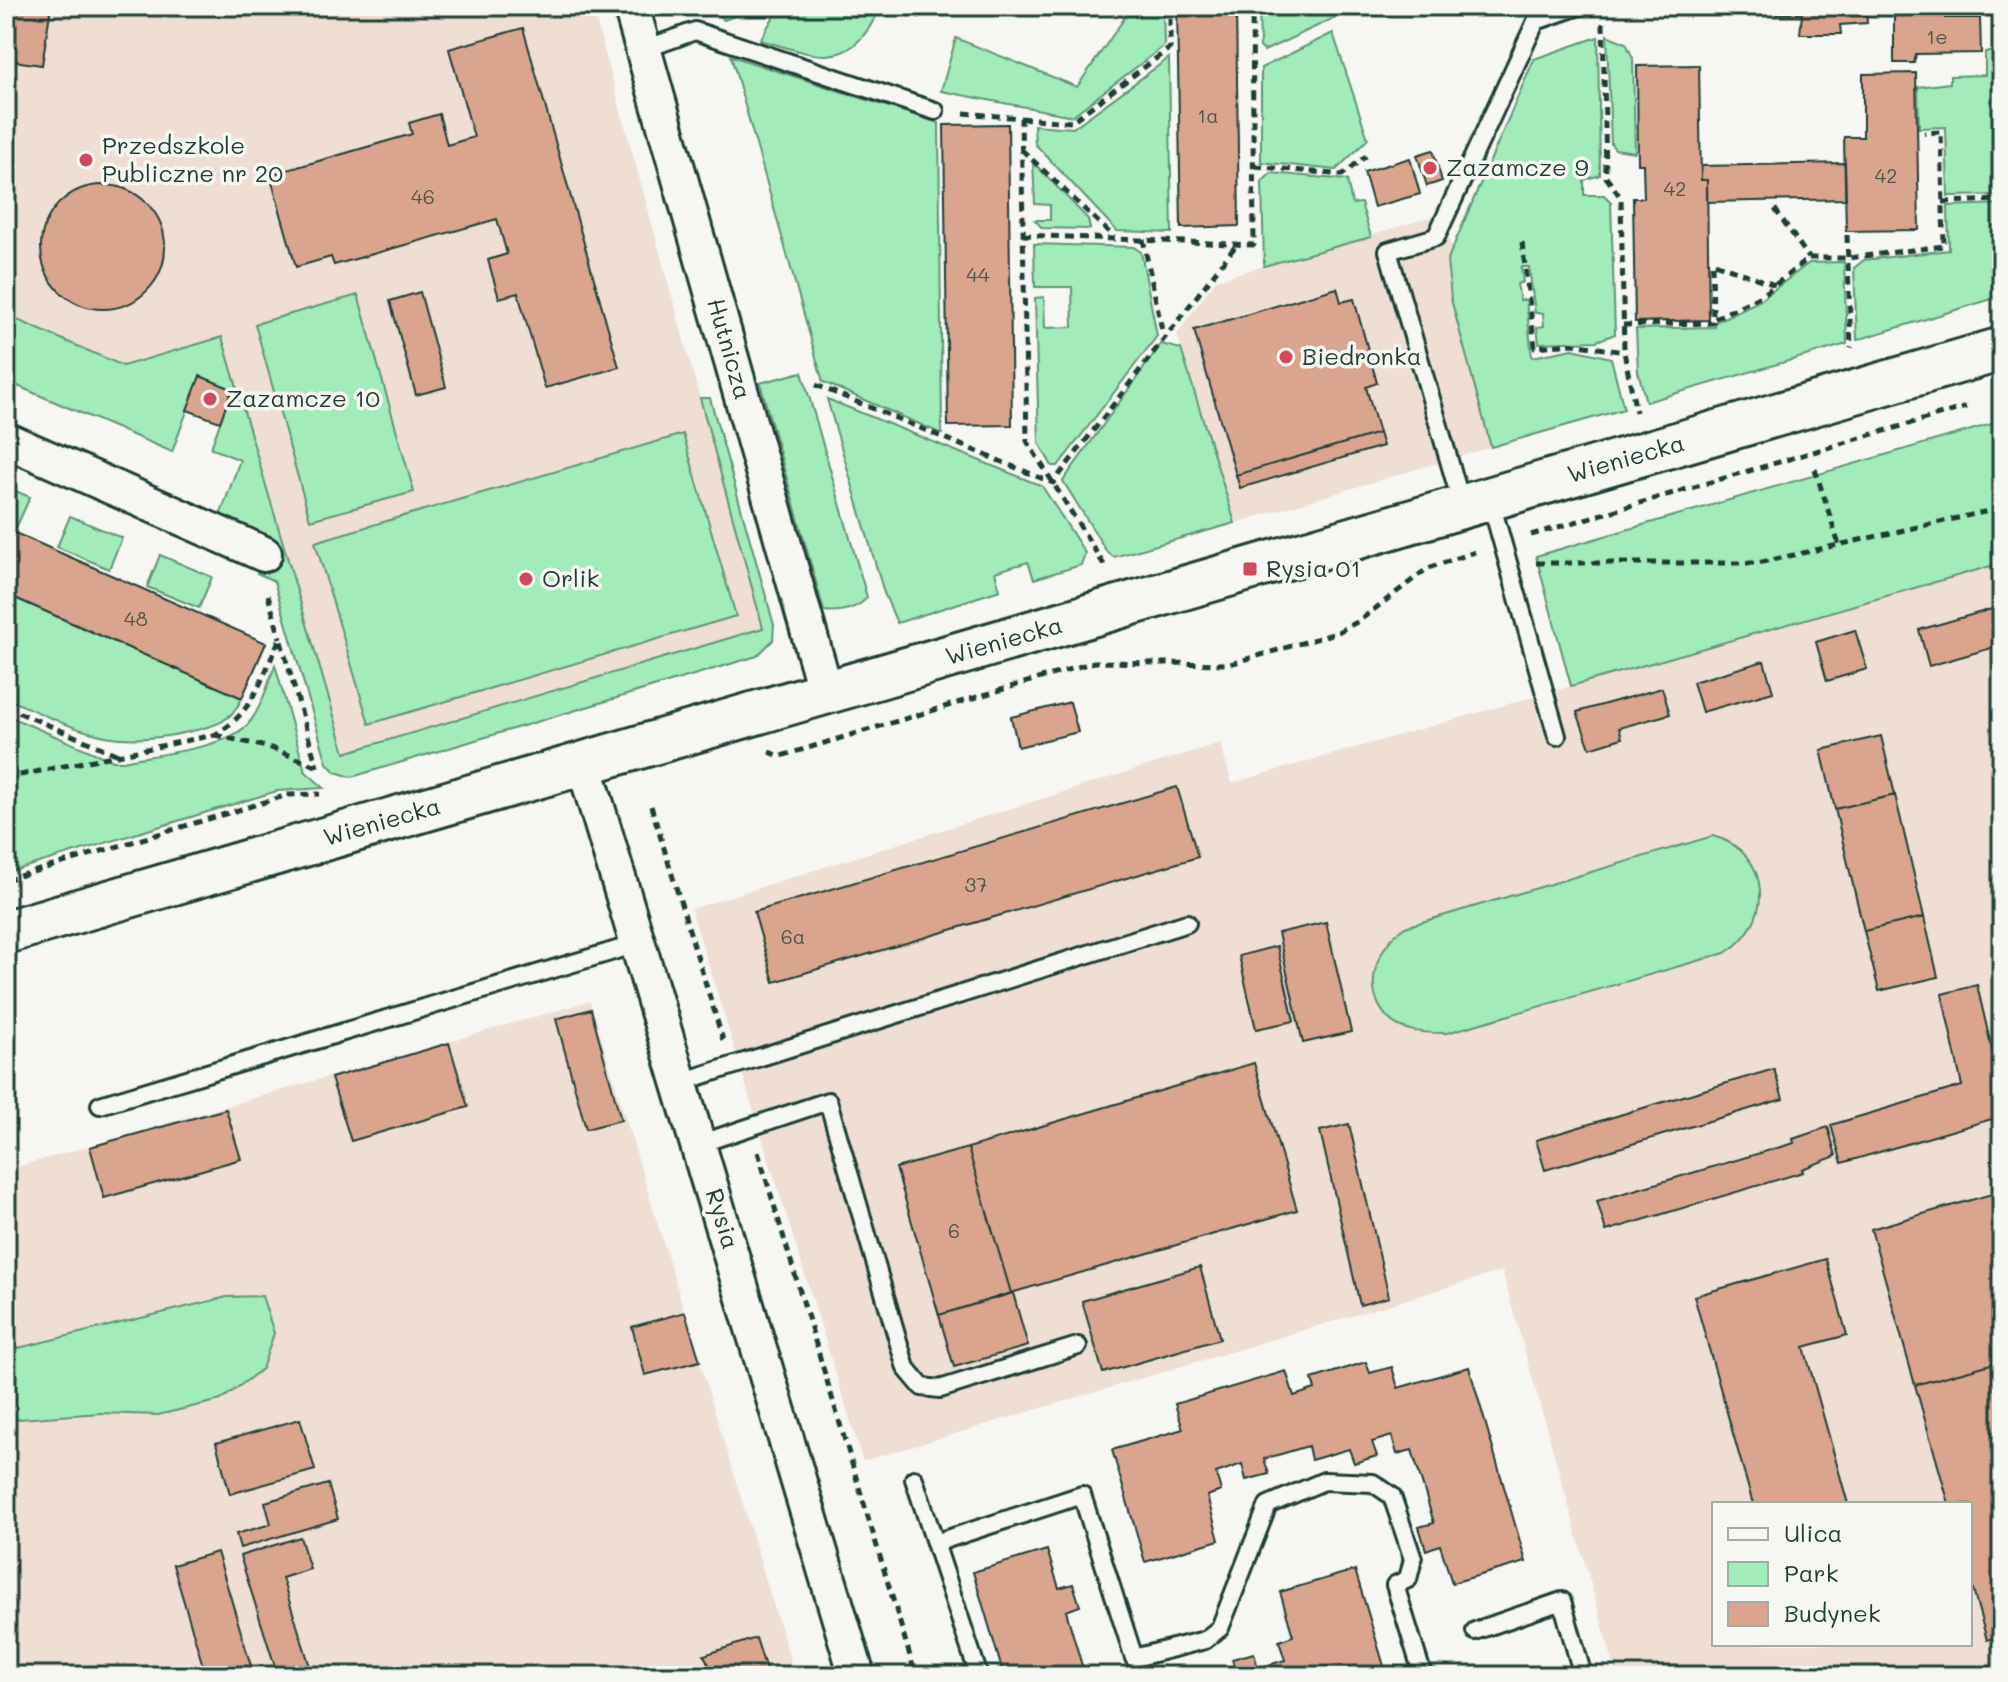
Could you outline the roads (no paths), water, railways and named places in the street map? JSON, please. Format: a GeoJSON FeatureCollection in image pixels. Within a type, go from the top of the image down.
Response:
{"type":"FeatureCollection","features":[{"type":"Feature","properties":{"kind":"street","name":"Hutnicza"},"geometry":{"type":"LineString","coordinates":[[631,6],[826,693]]}},
{"type":"Feature","properties":{"kind":"street","name":"Wieniecka"},"geometry":{"type":"LineString","coordinates":[[6,932],[2002,349]]}},
{"type":"Feature","properties":{"kind":"street"},"geometry":{"type":"LineString","coordinates":[[6,440],[264,554]]}},
{"type":"Feature","properties":{"kind":"street","name":"Rysia"},"geometry":{"type":"LineString","coordinates":[[584,764],[857,1676]]}},
{"type":"Feature","properties":{"kind":"lane"},"geometry":{"type":"LineString","coordinates":[[1557,736],[1502,544],[1476,502],[1388,251],[1436,237],[1536,21],[1579,6]]}},
{"type":"Feature","properties":{"kind":"lane"},"geometry":{"type":"LineString","coordinates":[[645,49],[695,31],[935,111]]}},
{"type":"Feature","properties":{"kind":"lane"},"geometry":{"type":"LineString","coordinates":[[681,1082],[1187,923]]}},
{"type":"Feature","properties":{"kind":"lane"},"geometry":{"type":"LineString","coordinates":[[100,1105],[640,943]]}},
{"type":"Feature","properties":{"kind":"lane"},"geometry":{"type":"LineString","coordinates":[[699,1144],[828,1101],[906,1368],[922,1387],[940,1389],[1078,1346]]}},
{"type":"Feature","properties":{"kind":"lane"},"geometry":{"type":"LineString","coordinates":[[914,1479],[979,1676]]}},
{"type":"Feature","properties":{"kind":"lane"},"geometry":{"type":"LineString","coordinates":[[935,1543],[1082,1495],[1134,1658],[1205,1640],[1220,1628],[1268,1505],[1324,1481],[1373,1483],[1392,1496],[1413,1559],[1408,1579],[1395,1585],[1423,1676]]}},
{"type":"Feature","properties":{"kind":"lane"},"geometry":{"type":"LineString","coordinates":[[1475,1631],[1562,1601],[1583,1676]]}},
{"type":"Feature","properties":{"kind":"place","name":"Przedszkole Publiczne nr 20"},"geometry":{"type":"Point","coordinates":[86,160]}},
{"type":"Feature","properties":{"kind":"place","name":"Zazamcze 9"},"geometry":{"type":"Point","coordinates":[1430,168]}},
{"type":"Feature","properties":{"kind":"place","name":"Biedronka"},"geometry":{"type":"Point","coordinates":[1286,357]}},
{"type":"Feature","properties":{"kind":"place","name":"Zazamcze 10"},"geometry":{"type":"Point","coordinates":[210,399]}},
{"type":"Feature","properties":{"kind":"place","name":"Rysia 01"},"geometry":{"type":"Point","coordinates":[1250,569]}},
{"type":"Feature","properties":{"kind":"place","name":"Orlik"},"geometry":{"type":"Point","coordinates":[526,579]}}]}
